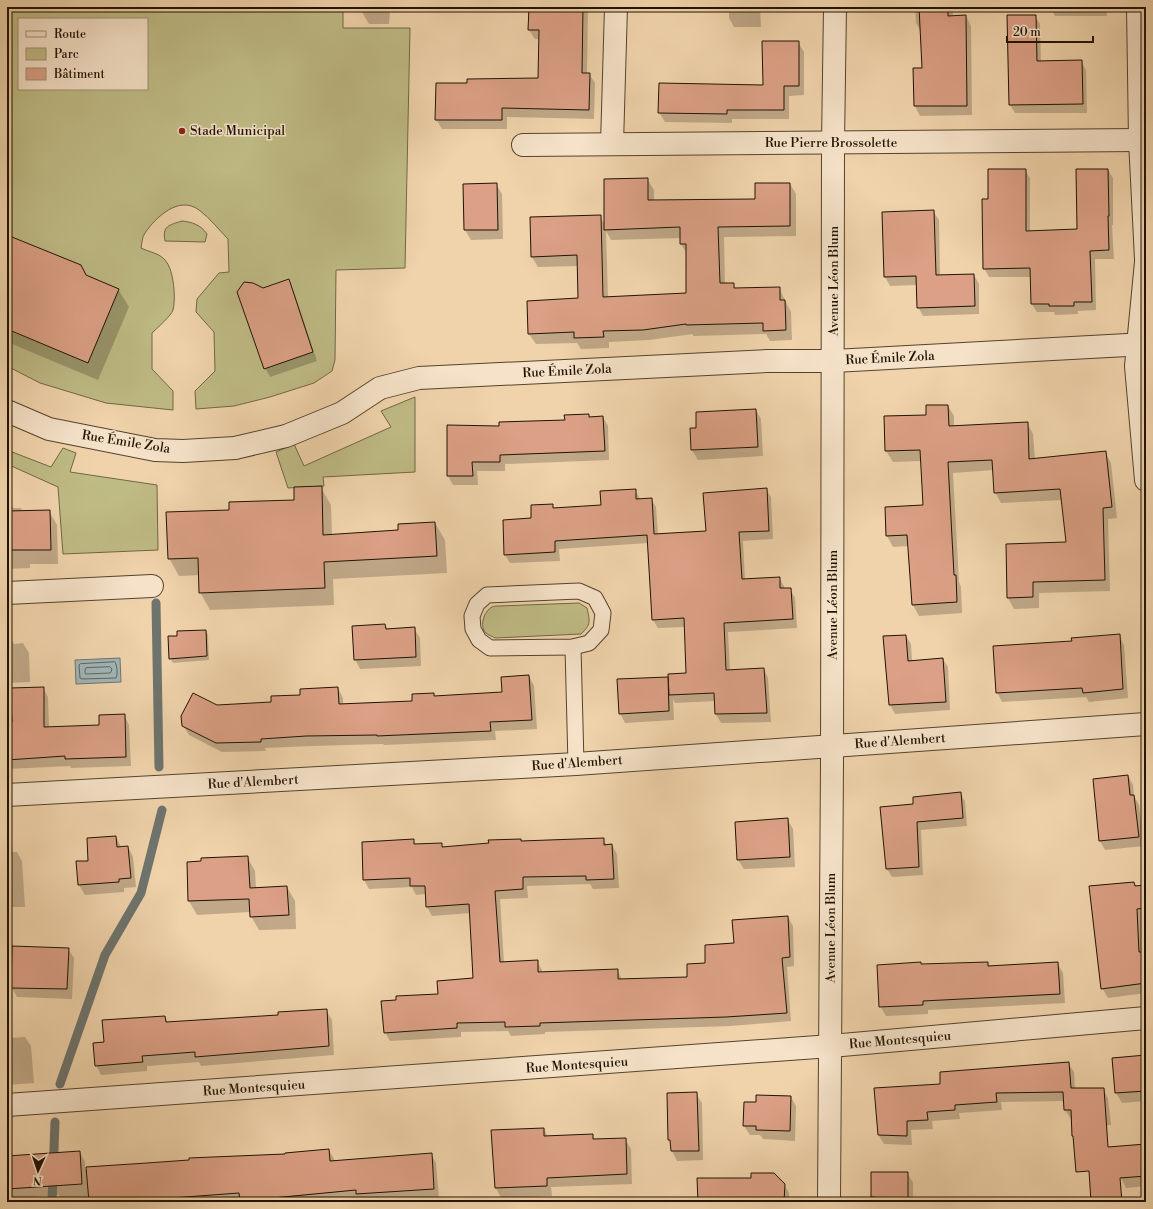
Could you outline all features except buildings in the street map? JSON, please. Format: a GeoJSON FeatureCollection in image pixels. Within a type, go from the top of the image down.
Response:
{"type":"FeatureCollection","features":[{"type":"Feature","properties":{"kind":"street"},"geometry":{"type":"LineString","coordinates":[[612,144],[616,7]]}},
{"type":"Feature","properties":{"kind":"street","name":"Avenue Léon Blum"},"geometry":{"type":"LineString","coordinates":[[829,1202],[834,360],[833,143],[835,7]]}},
{"type":"Feature","properties":{"kind":"street"},"geometry":{"type":"LineString","coordinates":[[1138,7],[1140,140],[1146,261],[1141,323],[1142,344],[1136,366],[1146,480]]}},
{"type":"Feature","properties":{"kind":"street","name":"Rue Pierre Brossolette"},"geometry":{"type":"LineString","coordinates":[[523,145],[1140,140]]}},
{"type":"Feature","properties":{"kind":"street","name":"Rue Émile Zola"},"geometry":{"type":"LineString","coordinates":[[7,411],[49,429],[155,450],[183,451],[234,448],[286,436],[342,413],[380,388],[419,378],[767,361],[834,360],[1142,344]]}},
{"type":"Feature","properties":{"kind":"street"},"geometry":{"type":"LineString","coordinates":[[7,593],[152,586]]}},
{"type":"Feature","properties":{"kind":"street","name":"Rue d'Alembert"},"geometry":{"type":"LineString","coordinates":[[7,795],[576,764],[1146,724]]}},
{"type":"Feature","properties":{"kind":"street","name":"Rue Montesquieu"},"geometry":{"type":"LineString","coordinates":[[7,1105],[830,1046],[1146,1018]]}},
{"type":"Feature","properties":{"kind":"lane"},"geometry":{"type":"LineString","coordinates":[[579,591],[595,598],[603,613],[601,630],[590,643],[573,647],[490,648],[479,640],[473,629],[472,616],[477,604],[487,595],[579,591]]}},
{"type":"Feature","properties":{"kind":"lane"},"geometry":{"type":"LineString","coordinates":[[573,647],[576,764]]}},
{"type":"Feature","properties":{"kind":"green space"},"geometry":{"type":"Polygon","coordinates":[[[7,7],[343,7],[343,28],[410,28],[405,268],[336,270],[335,360],[332,371],[314,383],[270,397],[234,406],[196,409],[195,391],[215,371],[214,332],[196,312],[197,299],[219,273],[229,272],[228,239],[203,213],[191,206],[184,205],[176,206],[155,221],[144,235],[141,248],[163,258],[168,264],[172,277],[174,292],[173,310],[152,333],[152,369],[173,391],[173,410],[106,403],[40,383],[7,366],[7,7]]]}},
{"type":"Feature","properties":{"kind":"green space"},"geometry":{"type":"Polygon","coordinates":[[[182,221],[193,223],[202,228],[207,234],[205,242],[165,241],[164,236],[166,229],[170,225],[182,221]]]}},
{"type":"Feature","properties":{"kind":"green space"},"geometry":{"type":"Polygon","coordinates":[[[415,397],[415,472],[323,477],[324,486],[288,488],[276,452],[294,444],[304,466],[391,427],[381,411],[415,397]]]}},
{"type":"Feature","properties":{"kind":"green space"},"geometry":{"type":"Polygon","coordinates":[[[63,448],[76,453],[70,472],[157,485],[158,550],[63,554],[58,487],[7,464],[7,450],[51,467],[63,448]]]}},
{"type":"Feature","properties":{"kind":"green space"},"geometry":{"type":"Polygon","coordinates":[[[579,603],[587,608],[589,620],[587,628],[581,634],[495,638],[486,633],[483,627],[483,619],[485,615],[489,609],[494,606],[579,603]]]}},
{"type":"Feature","properties":{"kind":"water"},"geometry":{"type":"Polygon","coordinates":[[[120,658],[121,682],[76,684],[75,660],[120,658]]]}},
{"type":"Feature","properties":{"kind":"waterway"},"geometry":{"type":"LineString","coordinates":[[156,603],[159,767]]}},
{"type":"Feature","properties":{"kind":"waterway"},"geometry":{"type":"LineString","coordinates":[[60,1084],[105,955],[141,893],[162,810]]}},
{"type":"Feature","properties":{"kind":"waterway"},"geometry":{"type":"LineString","coordinates":[[52,1202],[55,1122]]}},
{"type":"Feature","properties":{"kind":"place","name":"Stade Municipal"},"geometry":{"type":"Point","coordinates":[182,131]}}]}
